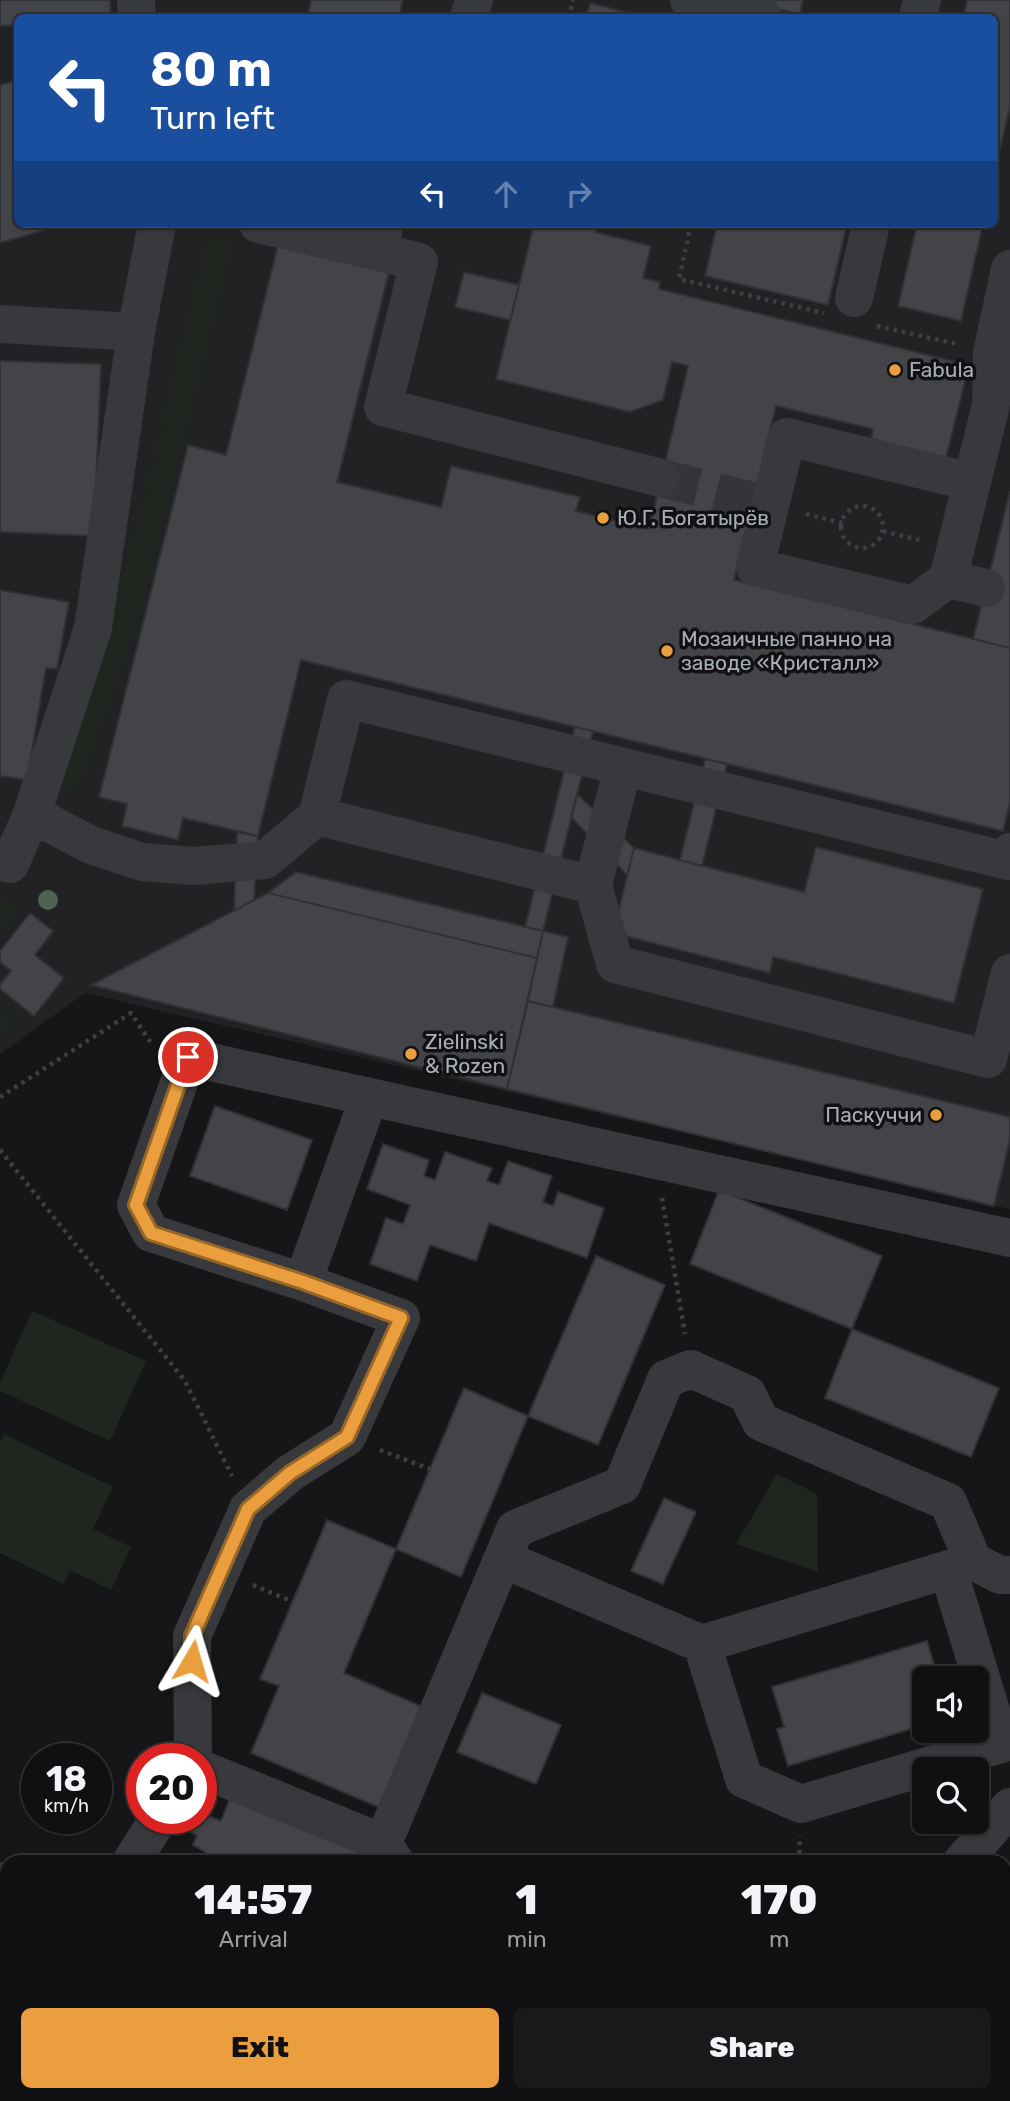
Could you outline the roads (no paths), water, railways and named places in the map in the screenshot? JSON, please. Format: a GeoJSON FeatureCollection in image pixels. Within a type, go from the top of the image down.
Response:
{"type":"FeatureCollection","features":[{"type":"Feature","properties":{"kind":"street"},"geometry":{"type":"LineString","coordinates":[[689,0],[741,14]]}},
{"type":"Feature","properties":{"kind":"street"},"geometry":{"type":"LineString","coordinates":[[10,864],[32,814],[93,628],[136,332],[156,228]]}},
{"type":"Feature","properties":{"kind":"street"},"geometry":{"type":"LineString","coordinates":[[293,228],[382,238],[419,262],[383,407],[661,478]]}},
{"type":"Feature","properties":{"kind":"street"},"geometry":{"type":"LineString","coordinates":[[855,313],[870,228]]}},
{"type":"Feature","properties":{"kind":"street"},"geometry":{"type":"LineString","coordinates":[[972,482],[787,437],[762,503],[755,567],[913,606],[948,579],[972,482],[1000,407],[992,353],[1010,268]]}},
{"type":"Feature","properties":{"kind":"street"},"geometry":{"type":"LineString","coordinates":[[0,324],[136,332]]}},
{"type":"Feature","properties":{"kind":"street"},"geometry":{"type":"LineString","coordinates":[[948,579],[986,588]]}},
{"type":"Feature","properties":{"kind":"street"},"geometry":{"type":"LineString","coordinates":[[32,814],[91,845],[142,862],[195,866],[265,860],[317,816],[346,699],[1009,860]]}},
{"type":"Feature","properties":{"kind":"street"},"geometry":{"type":"LineString","coordinates":[[623,766],[593,885],[615,964],[988,1059],[1004,1017],[1010,973]]}},
{"type":"Feature","properties":{"kind":"street"},"geometry":{"type":"LineString","coordinates":[[317,816],[593,885]]}},
{"type":"Feature","properties":{"kind":"street"},"geometry":{"type":"LineString","coordinates":[[193,1743],[192,1636],[248,1509],[290,1473],[347,1437],[401,1318],[303,1282],[151,1233],[136,1205],[188,1057],[1010,1238]]}},
{"type":"Feature","properties":{"kind":"street"},"geometry":{"type":"LineString","coordinates":[[303,1282],[369,1097]]}},
{"type":"Feature","properties":{"kind":"street"},"geometry":{"type":"LineString","coordinates":[[217,1776],[389,1852],[515,1529],[622,1485],[666,1379],[691,1369],[747,1394],[761,1422],[948,1502],[960,1565],[1005,1748],[801,1804],[744,1779],[702,1644]]}},
{"type":"Feature","properties":{"kind":"street"},"geometry":{"type":"LineString","coordinates":[[503,1559],[702,1644],[960,1565],[1010,1575]]}},
{"type":"Feature","properties":{"kind":"street"},"geometry":{"type":"LineString","coordinates":[[968,1855],[1010,1807]]}},
{"type":"Feature","properties":{"kind":"street"},"geometry":{"type":"LineString","coordinates":[[135,1855],[149,1834]]}},
{"type":"Feature","properties":{"kind":"tunnel"},"geometry":{"type":"LineString","coordinates":[[661,478],[753,501]]}},
{"type":"Feature","properties":{"kind":"place","name":"Fabula"},"geometry":{"type":"Point","coordinates":[895,370]}},
{"type":"Feature","properties":{"kind":"place","name":"Ю.Г. Богатырёв"},"geometry":{"type":"Point","coordinates":[603,518]}},
{"type":"Feature","properties":{"kind":"place","name":"Мозаичные панно на заводе «Кристалл»"},"geometry":{"type":"Point","coordinates":[667,651]}},
{"type":"Feature","properties":{"kind":"place","name":"Zielinski & Rozen"},"geometry":{"type":"Point","coordinates":[411,1054]}},
{"type":"Feature","properties":{"kind":"place","name":"Паскуччи"},"geometry":{"type":"Point","coordinates":[936,1115]}}]}
